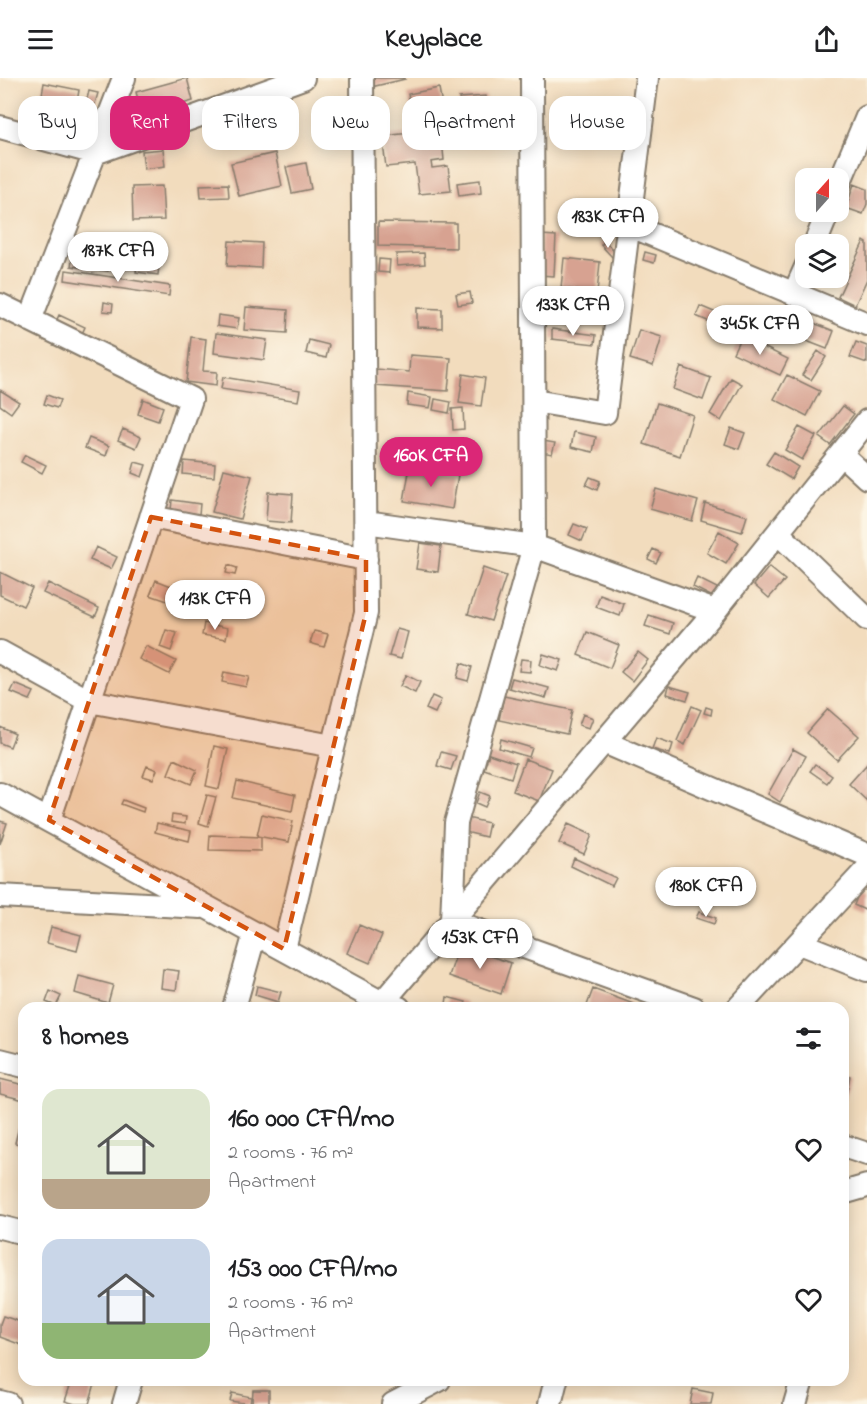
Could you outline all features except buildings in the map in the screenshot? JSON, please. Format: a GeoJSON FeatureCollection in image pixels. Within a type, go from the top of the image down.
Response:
{"type":"FeatureCollection","features":[{"type":"Feature","properties":{"kind":"street"},"geometry":{"type":"LineString","coordinates":[[30,320],[124,78]]}},
{"type":"Feature","properties":{"kind":"street"},"geometry":{"type":"LineString","coordinates":[[0,127],[95,153],[303,78]]}},
{"type":"Feature","properties":{"kind":"street"},"geometry":{"type":"LineString","coordinates":[[284,949],[366,613],[362,78]]}},
{"type":"Feature","properties":{"kind":"street"},"geometry":{"type":"LineString","coordinates":[[452,921],[456,823],[534,546],[532,78]]}},
{"type":"Feature","properties":{"kind":"street"},"geometry":{"type":"LineString","coordinates":[[534,401],[605,413],[647,78]]}},
{"type":"Feature","properties":{"kind":"street"},"geometry":{"type":"LineString","coordinates":[[849,170],[860,153],[867,117]]}},
{"type":"Feature","properties":{"kind":"street"},"geometry":{"type":"LineString","coordinates":[[629,225],[867,324]]}},
{"type":"Feature","properties":{"kind":"street"},"geometry":{"type":"LineString","coordinates":[[795,294],[797,288]]}},
{"type":"Feature","properties":{"kind":"street"},"geometry":{"type":"LineString","coordinates":[[0,305],[191,399],[49,820]]}},
{"type":"Feature","properties":{"kind":"street"},"geometry":{"type":"LineString","coordinates":[[393,1002],[452,921],[716,611],[867,421]]}},
{"type":"Feature","properties":{"kind":"street"},"geometry":{"type":"LineString","coordinates":[[841,454],[867,478]]}},
{"type":"Feature","properties":{"kind":"street"},"geometry":{"type":"LineString","coordinates":[[151,517],[366,559]]}},
{"type":"Feature","properties":{"kind":"street"},"geometry":{"type":"LineString","coordinates":[[366,522],[534,546],[716,611]]}},
{"type":"Feature","properties":{"kind":"street"},"geometry":{"type":"LineString","coordinates":[[778,533],[867,619]]}},
{"type":"Feature","properties":{"kind":"street"},"geometry":{"type":"LineString","coordinates":[[0,652],[89,701],[333,746]]}},
{"type":"Feature","properties":{"kind":"street"},"geometry":{"type":"LineString","coordinates":[[604,742],[867,855]]}},
{"type":"Feature","properties":{"kind":"street"},"geometry":{"type":"LineString","coordinates":[[0,794],[385,1002]]}},
{"type":"Feature","properties":{"kind":"street"},"geometry":{"type":"LineString","coordinates":[[744,1002],[867,869]]}},
{"type":"Feature","properties":{"kind":"street"},"geometry":{"type":"LineString","coordinates":[[0,896],[208,907]]}},
{"type":"Feature","properties":{"kind":"street"},"geometry":{"type":"LineString","coordinates":[[452,921],[677,1002]]}},
{"type":"Feature","properties":{"kind":"street"},"geometry":{"type":"LineString","coordinates":[[236,1002],[255,933]]}},
{"type":"Feature","properties":{"kind":"street"},"geometry":{"type":"LineString","coordinates":[[799,943],[867,970]]}},
{"type":"Feature","properties":{"kind":"street"},"geometry":{"type":"LineString","coordinates":[[0,1060],[18,1064]]}},
{"type":"Feature","properties":{"kind":"street"},"geometry":{"type":"LineString","coordinates":[[849,1148],[867,1154]]}},
{"type":"Feature","properties":{"kind":"street"},"geometry":{"type":"LineString","coordinates":[[849,1191],[867,1186]]}},
{"type":"Feature","properties":{"kind":"street"},"geometry":{"type":"LineString","coordinates":[[0,1227],[18,1232]]}},
{"type":"Feature","properties":{"kind":"street"},"geometry":{"type":"LineString","coordinates":[[124,1404],[128,1386]]}},
{"type":"Feature","properties":{"kind":"street"},"geometry":{"type":"LineString","coordinates":[[393,1404],[428,1386]]}},
{"type":"Feature","properties":{"kind":"street"},"geometry":{"type":"LineString","coordinates":[[550,1404],[554,1386]]}},
{"type":"Feature","properties":{"kind":"street"},"geometry":{"type":"LineString","coordinates":[[795,1404],[800,1386]]}},
{"type":"Feature","properties":{"kind":"street"},"geometry":{"type":"LineString","coordinates":[[0,1402],[8,1404]]}},
{"type":"Feature","properties":{"kind":"highlighted area"},"geometry":{"type":"Polygon","coordinates":[[[151,517],[366,559],[366,613],[284,949],[49,820],[151,517]]]}}]}
